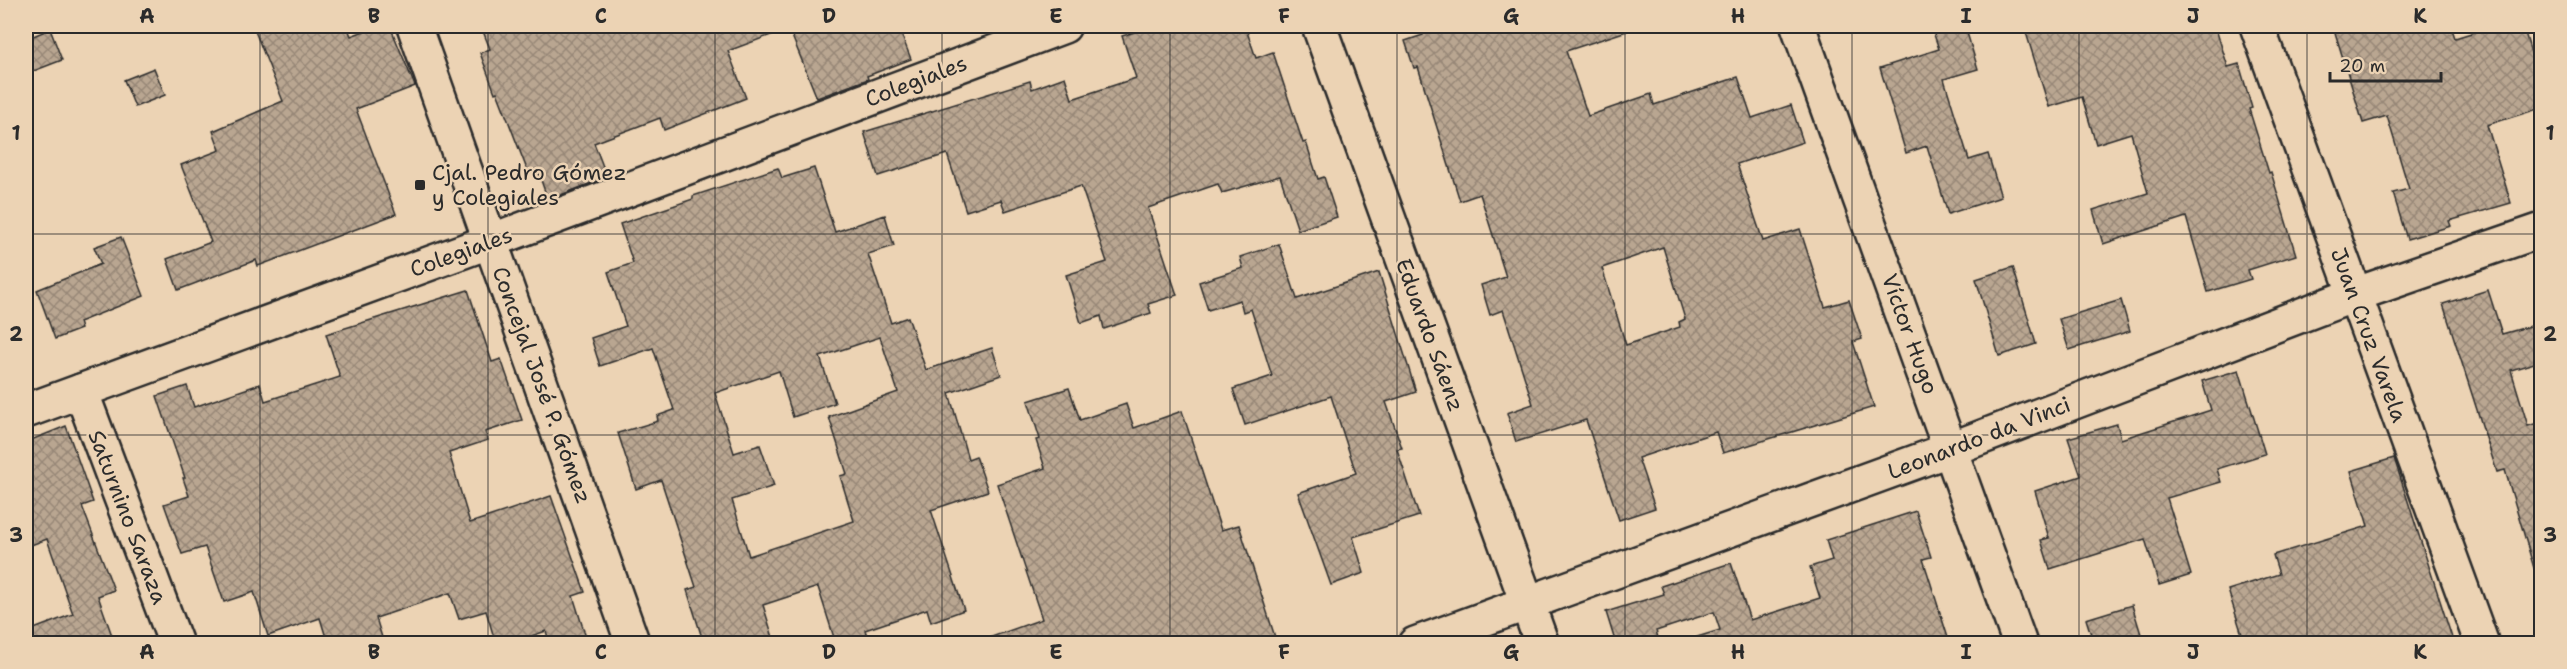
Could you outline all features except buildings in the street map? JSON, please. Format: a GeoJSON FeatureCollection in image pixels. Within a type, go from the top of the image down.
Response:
{"type":"FeatureCollection","features":[{"type":"Feature","properties":{"kind":"street","name":"Concejal José P. Gómez"},"geometry":{"type":"LineString","coordinates":[[414,26],[633,644]]}},
{"type":"Feature","properties":{"kind":"street","name":"Colegiales"},"geometry":{"type":"LineString","coordinates":[[26,411],[491,241],[1064,26]]}},
{"type":"Feature","properties":{"kind":"street","name":"Eduardo Sáenz"},"geometry":{"type":"LineString","coordinates":[[1319,26],[1542,644]]}},
{"type":"Feature","properties":{"kind":"street","name":"Víctor Hugo"},"geometry":{"type":"LineString","coordinates":[[1798,26],[2020,644]]}},
{"type":"Feature","properties":{"kind":"street","name":"Juan Cruz Varela"},"geometry":{"type":"LineString","coordinates":[[2257,26],[2482,644]]}},
{"type":"Feature","properties":{"kind":"street","name":"Leonardo da Vinci"},"geometry":{"type":"LineString","coordinates":[[1415,644],[1951,449],[2354,295],[2541,230]]}},
{"type":"Feature","properties":{"kind":"street","name":"Saturnino Saraza"},"geometry":{"type":"LineString","coordinates":[[81,391],[176,644]]}},
{"type":"Feature","properties":{"kind":"place","name":"Cjal. Pedro Gómez y Colegiales"},"geometry":{"type":"Point","coordinates":[420,185]}}]}
